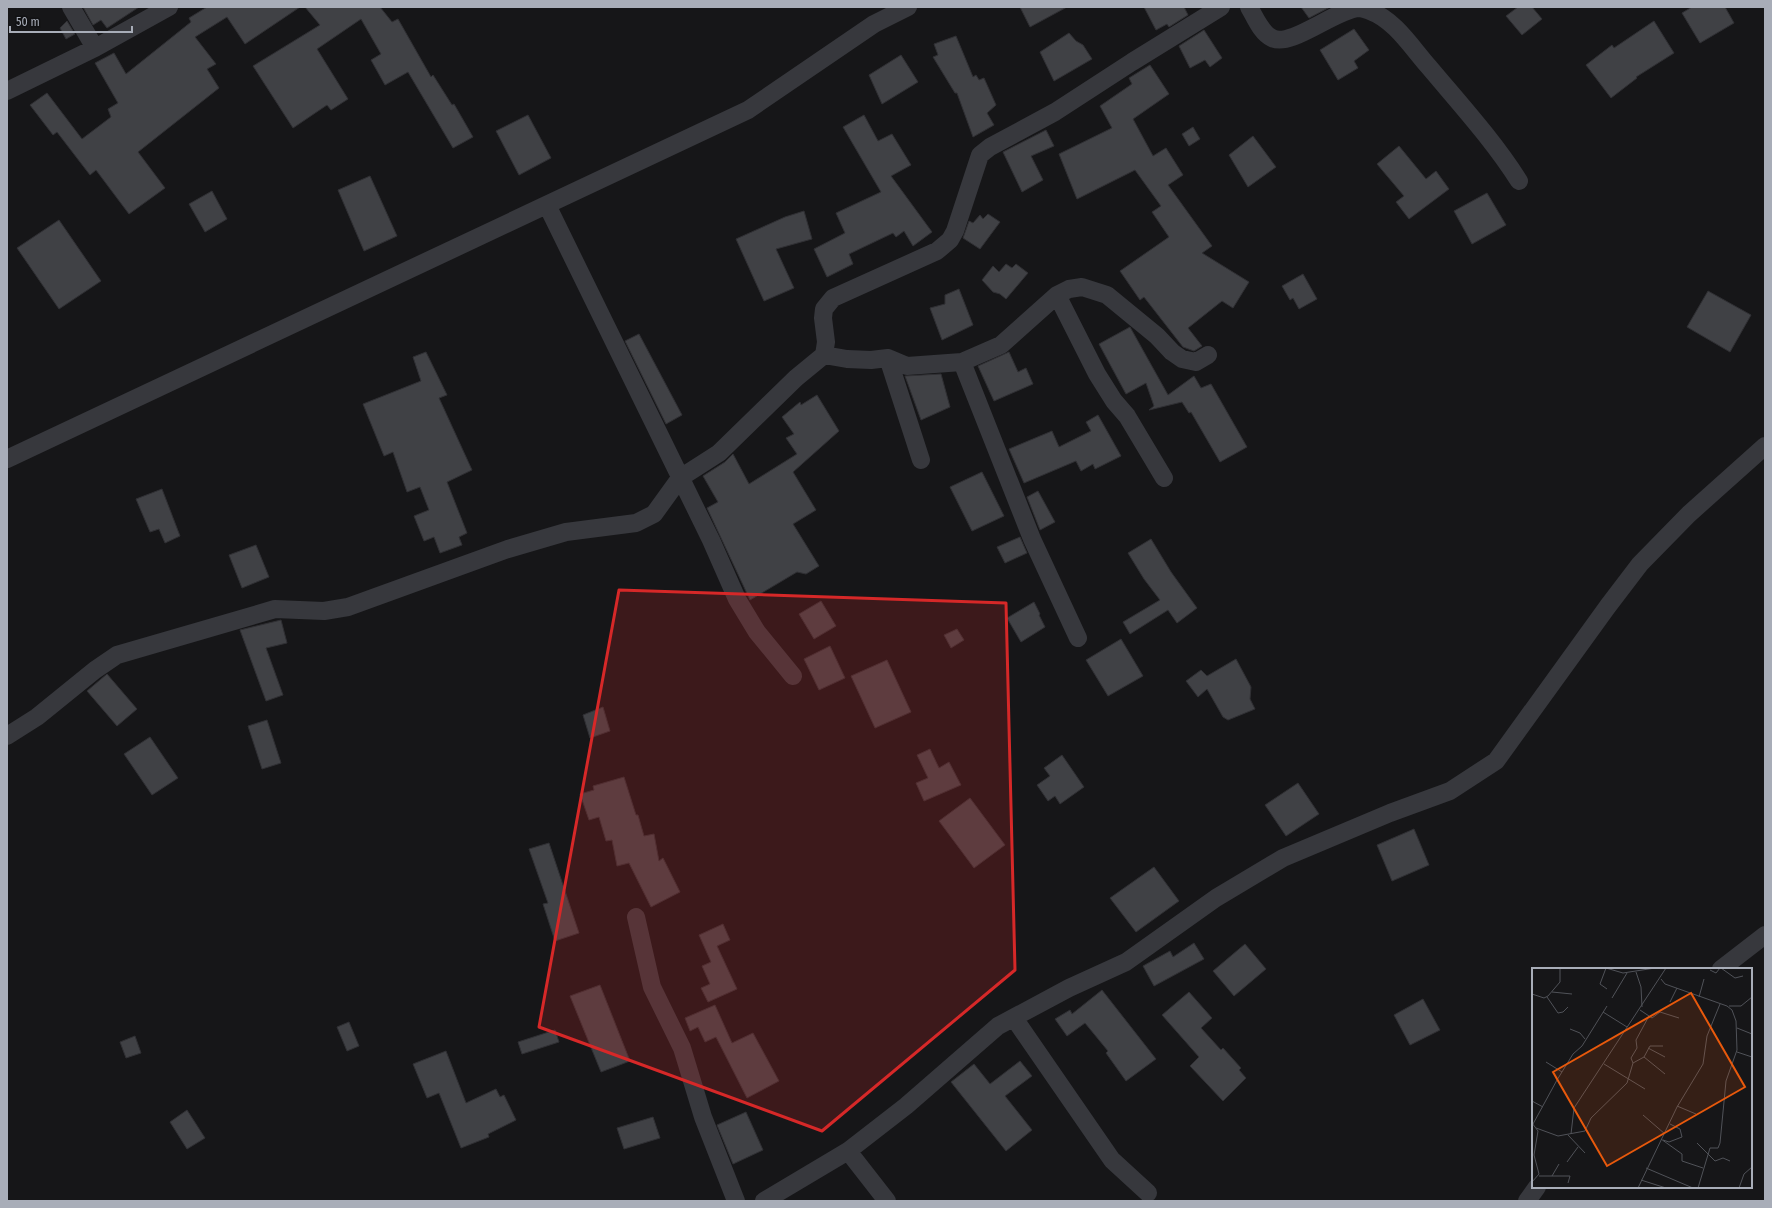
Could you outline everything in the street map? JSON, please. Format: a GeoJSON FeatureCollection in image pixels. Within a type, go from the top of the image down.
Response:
{"type":"FeatureCollection","features":[{"type":"Feature","properties":{"kind":"street"},"geometry":{"type":"LineString","coordinates":[[71,7],[95,48]]}},
{"type":"Feature","properties":{"kind":"street"},"geometry":{"type":"LineString","coordinates":[[7,91],[95,48],[169,7]]}},
{"type":"Feature","properties":{"kind":"street"},"geometry":{"type":"LineString","coordinates":[[7,459],[748,110],[874,24],[908,7]]}},
{"type":"Feature","properties":{"kind":"street"},"geometry":{"type":"LineString","coordinates":[[7,736],[37,717],[95,670],[117,655],[275,609],[324,611],[348,607],[508,549],[566,532],[636,523],[654,514],[680,478],[718,453],[770,405],[796,378],[824,355],[826,342],[823,318],[824,309],[833,298],[936,251],[950,240],[955,231],[980,155],[990,147],[1055,112],[1221,7]]}},
{"type":"Feature","properties":{"kind":"street"},"geometry":{"type":"LineString","coordinates":[[1249,7],[1264,32],[1272,39],[1285,40],[1344,13],[1359,8],[1372,12],[1389,22],[1450,92],[1488,139],[1519,181]]}},
{"type":"Feature","properties":{"kind":"street"},"geometry":{"type":"LineString","coordinates":[[547,205],[680,478],[737,599],[756,632],[793,676]]}},
{"type":"Feature","properties":{"kind":"street"},"geometry":{"type":"LineString","coordinates":[[824,355],[853,359],[888,358],[907,366],[962,362],[1001,345],[1057,294],[1069,289],[1082,287],[1107,295],[1125,308],[1157,336],[1172,352],[1182,359],[1196,362],[1208,356]]}},
{"type":"Feature","properties":{"kind":"street"},"geometry":{"type":"LineString","coordinates":[[1057,294],[1097,374],[1114,401],[1131,422],[1164,478]]}},
{"type":"Feature","properties":{"kind":"street"},"geometry":{"type":"LineString","coordinates":[[888,358],[920,460]]}},
{"type":"Feature","properties":{"kind":"street"},"geometry":{"type":"LineString","coordinates":[[962,362],[1032,539],[1078,638]]}},
{"type":"Feature","properties":{"kind":"street"},"geometry":{"type":"LineString","coordinates":[[764,1201],[848,1151],[906,1106],[998,1026],[1069,988],[1126,962],[1216,898],[1283,858],[1390,812],[1450,791],[1496,761],[1640,564],[1688,514],[1765,446]]}},
{"type":"Feature","properties":{"kind":"street"},"geometry":{"type":"LineString","coordinates":[[636,917],[652,986],[682,1048],[703,1117],[736,1201]]}},
{"type":"Feature","properties":{"kind":"street"},"geometry":{"type":"LineString","coordinates":[[1722,968],[1765,935]]}},
{"type":"Feature","properties":{"kind":"street"},"geometry":{"type":"LineString","coordinates":[[1014,1018],[1112,1160],[1148,1193]]}},
{"type":"Feature","properties":{"kind":"street"},"geometry":{"type":"LineString","coordinates":[[848,1151],[887,1201]]}},
{"type":"Feature","properties":{"kind":"street"},"geometry":{"type":"LineString","coordinates":[[1527,1201],[1536,1188]]}},
{"type":"Feature","properties":{"kind":"highlighted area"},"geometry":{"type":"Polygon","coordinates":[[[619,590],[1006,603],[1015,970],[822,1131],[539,1027],[619,590]]]}},
{"type":"Feature","properties":{"kind":"building"},"geometry":{"type":"Polygon","coordinates":[[[83,7],[139,7],[107,28],[101,20],[93,25],[83,7]]]}},
{"type":"Feature","properties":{"kind":"building"},"geometry":{"type":"Polygon","coordinates":[[[207,7],[300,7],[245,44],[227,17],[195,37],[216,64],[207,69],[219,88],[138,152],[165,188],[129,214],[96,170],[90,175],[57,132],[53,135],[30,105],[47,93],[82,139],[111,117],[108,109],[118,103],[95,63],[114,53],[126,74],[191,22],[189,18],[207,7]]]}},
{"type":"Feature","properties":{"kind":"building"},"geometry":{"type":"Polygon","coordinates":[[[305,7],[380,7],[392,22],[398,19],[431,77],[433,75],[452,105],[454,104],[473,137],[453,148],[408,72],[385,85],[371,60],[381,54],[361,19],[317,49],[348,99],[331,110],[327,105],[293,128],[253,66],[320,25],[305,7]]]}},
{"type":"Feature","properties":{"kind":"building"},"geometry":{"type":"Polygon","coordinates":[[[1020,7],[1067,7],[1030,27],[1020,7]]]}},
{"type":"Feature","properties":{"kind":"building"},"geometry":{"type":"Polygon","coordinates":[[[1144,7],[1184,7],[1188,15],[1169,27],[1167,24],[1156,30],[1144,7]]]}},
{"type":"Feature","properties":{"kind":"building"},"geometry":{"type":"Polygon","coordinates":[[[1301,7],[1330,7],[1309,18],[1301,7]]]}},
{"type":"Feature","properties":{"kind":"building"},"geometry":{"type":"Polygon","coordinates":[[[1518,7],[1532,7],[1542,19],[1522,35],[1506,16],[1518,7]]]}},
{"type":"Feature","properties":{"kind":"building"},"geometry":{"type":"Polygon","coordinates":[[[1692,7],[1725,7],[1734,23],[1700,43],[1682,13],[1692,7]]]}},
{"type":"Feature","properties":{"kind":"building"},"geometry":{"type":"Polygon","coordinates":[[[67,21],[75,34],[66,39],[60,28],[67,21]]]}},
{"type":"Feature","properties":{"kind":"building"},"geometry":{"type":"Polygon","coordinates":[[[1654,21],[1674,53],[1636,77],[1637,78],[1611,98],[1586,65],[1612,45],[1614,48],[1654,21]]]}},
{"type":"Feature","properties":{"kind":"building"},"geometry":{"type":"Polygon","coordinates":[[[1354,29],[1369,50],[1354,61],[1358,68],[1338,80],[1320,50],[1354,29]]]}},
{"type":"Feature","properties":{"kind":"building"},"geometry":{"type":"Polygon","coordinates":[[[1204,30],[1222,58],[1210,67],[1205,60],[1190,68],[1179,46],[1204,30]]]}},
{"type":"Feature","properties":{"kind":"building"},"geometry":{"type":"Polygon","coordinates":[[[1069,33],[1076,41],[1083,45],[1092,59],[1054,81],[1040,52],[1069,33]]]}},
{"type":"Feature","properties":{"kind":"building"},"geometry":{"type":"Polygon","coordinates":[[[956,36],[973,77],[976,75],[979,80],[984,78],[996,105],[987,113],[994,125],[973,137],[957,93],[955,93],[933,57],[938,55],[934,44],[956,36]]]}},
{"type":"Feature","properties":{"kind":"building"},"geometry":{"type":"Polygon","coordinates":[[[901,55],[918,82],[882,104],[869,75],[901,55]]]}},
{"type":"Feature","properties":{"kind":"building"},"geometry":{"type":"Polygon","coordinates":[[[1150,65],[1169,94],[1133,119],[1153,156],[1166,148],[1183,175],[1168,185],[1212,246],[1202,253],[1249,282],[1233,308],[1222,301],[1188,328],[1202,346],[1194,351],[1183,347],[1144,297],[1140,300],[1120,271],[1169,237],[1152,212],[1161,206],[1135,170],[1077,199],[1059,154],[1112,128],[1100,106],[1132,84],[1129,78],[1150,65]]]}},
{"type":"Feature","properties":{"kind":"building"},"geometry":{"type":"Polygon","coordinates":[[[528,115],[551,158],[519,175],[496,131],[528,115]]]}},
{"type":"Feature","properties":{"kind":"building"},"geometry":{"type":"Polygon","coordinates":[[[864,115],[878,141],[892,134],[911,165],[891,176],[932,232],[913,246],[904,231],[896,237],[893,233],[849,254],[853,264],[827,277],[814,249],[845,233],[836,213],[881,192],[843,127],[864,115]]]}},
{"type":"Feature","properties":{"kind":"building"},"geometry":{"type":"Polygon","coordinates":[[[1193,127],[1200,139],[1189,146],[1182,134],[1193,127]]]}},
{"type":"Feature","properties":{"kind":"building"},"geometry":{"type":"Polygon","coordinates":[[[1046,130],[1054,146],[1031,156],[1043,180],[1022,192],[1003,152],[1046,130]]]}},
{"type":"Feature","properties":{"kind":"building"},"geometry":{"type":"Polygon","coordinates":[[[1253,136],[1276,167],[1248,187],[1229,155],[1253,136]]]}},
{"type":"Feature","properties":{"kind":"building"},"geometry":{"type":"Polygon","coordinates":[[[1399,146],[1426,179],[1436,171],[1449,189],[1409,219],[1396,202],[1404,196],[1377,164],[1399,146]]]}},
{"type":"Feature","properties":{"kind":"building"},"geometry":{"type":"Polygon","coordinates":[[[370,176],[397,236],[364,251],[338,190],[370,176]]]}},
{"type":"Feature","properties":{"kind":"building"},"geometry":{"type":"Polygon","coordinates":[[[212,191],[227,219],[205,232],[189,204],[212,191]]]}},
{"type":"Feature","properties":{"kind":"building"},"geometry":{"type":"Polygon","coordinates":[[[1487,193],[1506,225],[1472,244],[1454,211],[1487,193]]]}},
{"type":"Feature","properties":{"kind":"building"},"geometry":{"type":"Polygon","coordinates":[[[804,211],[812,239],[776,249],[794,288],[764,301],[736,239],[785,217],[804,211]]]}},
{"type":"Feature","properties":{"kind":"building"},"geometry":{"type":"Polygon","coordinates":[[[988,214],[1000,222],[980,249],[963,238],[969,221],[973,223],[980,215],[983,219],[988,214]]]}},
{"type":"Feature","properties":{"kind":"building"},"geometry":{"type":"Polygon","coordinates":[[[59,220],[101,281],[59,309],[17,248],[59,220]]]}},
{"type":"Feature","properties":{"kind":"building"},"geometry":{"type":"Polygon","coordinates":[[[1006,264],[1012,268],[1016,264],[1028,273],[1006,299],[1000,294],[993,292],[982,280],[993,266],[999,272],[1006,264]]]}},
{"type":"Feature","properties":{"kind":"building"},"geometry":{"type":"Polygon","coordinates":[[[1303,274],[1317,299],[1299,309],[1293,298],[1290,300],[1282,286],[1303,274]]]}},
{"type":"Feature","properties":{"kind":"building"},"geometry":{"type":"Polygon","coordinates":[[[959,289],[973,325],[942,340],[930,308],[945,304],[945,295],[959,289]]]}},
{"type":"Feature","properties":{"kind":"building"},"geometry":{"type":"Polygon","coordinates":[[[1708,291],[1751,315],[1730,352],[1687,327],[1708,291]]]}},
{"type":"Feature","properties":{"kind":"building"},"geometry":{"type":"Polygon","coordinates":[[[1130,327],[1168,395],[1194,376],[1201,388],[1211,384],[1247,447],[1220,462],[1191,412],[1189,413],[1182,402],[1149,410],[1154,406],[1146,383],[1126,394],[1099,344],[1130,327]]]}},
{"type":"Feature","properties":{"kind":"building"},"geometry":{"type":"Polygon","coordinates":[[[639,334],[682,415],[666,424],[625,341],[639,334]]]}},
{"type":"Feature","properties":{"kind":"building"},"geometry":{"type":"Polygon","coordinates":[[[426,352],[447,395],[439,398],[472,470],[447,482],[467,533],[459,537],[462,545],[440,553],[434,537],[424,541],[414,516],[429,510],[420,487],[407,492],[393,452],[384,456],[363,404],[421,381],[413,357],[426,352]]]}},
{"type":"Feature","properties":{"kind":"building"},"geometry":{"type":"Polygon","coordinates":[[[1009,352],[1018,372],[1026,368],[1033,384],[994,401],[978,366],[1009,352]]]}},
{"type":"Feature","properties":{"kind":"building"},"geometry":{"type":"Polygon","coordinates":[[[941,374],[950,407],[921,420],[905,376],[941,374]]]}},
{"type":"Feature","properties":{"kind":"building"},"geometry":{"type":"Polygon","coordinates":[[[817,395],[839,431],[793,472],[816,510],[793,524],[819,566],[806,574],[797,572],[750,600],[707,508],[718,502],[703,476],[725,462],[733,454],[749,484],[797,454],[786,438],[794,434],[782,417],[800,402],[801,405],[817,395]]]}},
{"type":"Feature","properties":{"kind":"building"},"geometry":{"type":"Polygon","coordinates":[[[1098,415],[1121,456],[1095,469],[1093,464],[1081,471],[1076,461],[1024,483],[1009,449],[1052,431],[1059,447],[1091,431],[1086,422],[1098,415]]]}},
{"type":"Feature","properties":{"kind":"building"},"geometry":{"type":"Polygon","coordinates":[[[982,472],[1004,516],[972,531],[950,487],[982,472]]]}},
{"type":"Feature","properties":{"kind":"building"},"geometry":{"type":"Polygon","coordinates":[[[162,489],[180,536],[165,543],[159,529],[150,532],[136,499],[162,489]]]}},
{"type":"Feature","properties":{"kind":"building"},"geometry":{"type":"Polygon","coordinates":[[[1038,491],[1055,522],[1040,530],[1027,497],[1038,491]]]}},
{"type":"Feature","properties":{"kind":"building"},"geometry":{"type":"Polygon","coordinates":[[[1020,537],[1027,553],[1005,563],[997,547],[1020,537]]]}},
{"type":"Feature","properties":{"kind":"building"},"geometry":{"type":"Polygon","coordinates":[[[1151,539],[1171,572],[1197,608],[1177,623],[1168,610],[1130,634],[1123,622],[1160,600],[1144,579],[1128,553],[1151,539]]]}},
{"type":"Feature","properties":{"kind":"building"},"geometry":{"type":"Polygon","coordinates":[[[256,545],[269,577],[242,588],[229,555],[256,545]]]}},
{"type":"Feature","properties":{"kind":"building"},"geometry":{"type":"Polygon","coordinates":[[[821,601],[836,626],[814,639],[799,614],[821,601]]]}},
{"type":"Feature","properties":{"kind":"building"},"geometry":{"type":"Polygon","coordinates":[[[1034,602],[1045,627],[1021,642],[1007,618],[1034,602]]]}},
{"type":"Feature","properties":{"kind":"building"},"geometry":{"type":"Polygon","coordinates":[[[281,620],[287,643],[266,648],[283,695],[266,701],[240,630],[281,620]]]}},
{"type":"Feature","properties":{"kind":"building"},"geometry":{"type":"Polygon","coordinates":[[[957,629],[964,640],[951,648],[944,635],[957,629]]]}},
{"type":"Feature","properties":{"kind":"building"},"geometry":{"type":"Polygon","coordinates":[[[1121,639],[1143,676],[1108,696],[1086,660],[1121,639]]]}},
{"type":"Feature","properties":{"kind":"building"},"geometry":{"type":"Polygon","coordinates":[[[830,646],[845,678],[819,690],[804,659],[830,646]]]}},
{"type":"Feature","properties":{"kind":"building"},"geometry":{"type":"Polygon","coordinates":[[[1236,659],[1251,687],[1250,699],[1255,709],[1228,720],[1223,717],[1207,689],[1198,697],[1186,681],[1201,670],[1207,676],[1236,659]]]}},
{"type":"Feature","properties":{"kind":"building"},"geometry":{"type":"Polygon","coordinates":[[[887,660],[911,712],[875,728],[851,676],[887,660]]]}},
{"type":"Feature","properties":{"kind":"building"},"geometry":{"type":"Polygon","coordinates":[[[107,674],[137,709],[117,726],[87,691],[107,674]]]}},
{"type":"Feature","properties":{"kind":"building"},"geometry":{"type":"Polygon","coordinates":[[[603,707],[610,731],[590,738],[583,715],[603,707]]]}},
{"type":"Feature","properties":{"kind":"building"},"geometry":{"type":"Polygon","coordinates":[[[267,720],[281,763],[262,769],[248,726],[267,720]]]}},
{"type":"Feature","properties":{"kind":"building"},"geometry":{"type":"Polygon","coordinates":[[[150,737],[178,778],[152,795],[124,754],[150,737]]]}},
{"type":"Feature","properties":{"kind":"building"},"geometry":{"type":"Polygon","coordinates":[[[930,749],[939,768],[949,762],[961,785],[924,801],[916,783],[928,778],[917,755],[930,749]]]}},
{"type":"Feature","properties":{"kind":"building"},"geometry":{"type":"Polygon","coordinates":[[[1062,755],[1084,787],[1060,804],[1055,796],[1048,801],[1037,785],[1050,776],[1044,768],[1062,755]]]}},
{"type":"Feature","properties":{"kind":"building"},"geometry":{"type":"Polygon","coordinates":[[[624,777],[644,836],[654,834],[659,861],[663,858],[680,892],[651,907],[629,863],[617,866],[612,840],[606,841],[599,817],[589,820],[580,794],[594,790],[593,786],[624,777]]]}},
{"type":"Feature","properties":{"kind":"building"},"geometry":{"type":"Polygon","coordinates":[[[1298,783],[1319,814],[1286,836],[1265,805],[1298,783]]]}},
{"type":"Feature","properties":{"kind":"building"},"geometry":{"type":"Polygon","coordinates":[[[970,798],[1005,845],[974,868],[939,821],[970,798]]]}},
{"type":"Feature","properties":{"kind":"building"},"geometry":{"type":"Polygon","coordinates":[[[1414,829],[1429,865],[1392,881],[1377,845],[1414,829]]]}},
{"type":"Feature","properties":{"kind":"building"},"geometry":{"type":"Polygon","coordinates":[[[549,843],[579,933],[555,941],[543,904],[548,903],[529,849],[549,843]]]}},
{"type":"Feature","properties":{"kind":"building"},"geometry":{"type":"Polygon","coordinates":[[[1154,867],[1179,901],[1136,932],[1110,898],[1154,867]]]}},
{"type":"Feature","properties":{"kind":"building"},"geometry":{"type":"Polygon","coordinates":[[[723,924],[730,940],[717,946],[737,989],[708,1002],[701,988],[710,984],[702,966],[711,962],[699,935],[723,924]]]}},
{"type":"Feature","properties":{"kind":"building"},"geometry":{"type":"Polygon","coordinates":[[[1194,943],[1204,959],[1154,986],[1143,966],[1170,951],[1173,957],[1194,943]]]}},
{"type":"Feature","properties":{"kind":"building"},"geometry":{"type":"Polygon","coordinates":[[[1245,944],[1266,969],[1234,996],[1213,971],[1245,944]]]}},
{"type":"Feature","properties":{"kind":"building"},"geometry":{"type":"Polygon","coordinates":[[[600,985],[630,1061],[601,1072],[570,996],[600,985]]]}},
{"type":"Feature","properties":{"kind":"building"},"geometry":{"type":"Polygon","coordinates":[[[1102,990],[1156,1059],[1126,1081],[1106,1053],[1108,1051],[1085,1023],[1067,1036],[1055,1019],[1070,1010],[1072,1014],[1102,990]]]}},
{"type":"Feature","properties":{"kind":"building"},"geometry":{"type":"Polygon","coordinates":[[[1189,992],[1212,1018],[1201,1028],[1221,1050],[1223,1048],[1241,1068],[1239,1070],[1246,1078],[1223,1101],[1190,1066],[1199,1057],[1162,1015],[1189,992]]]}},
{"type":"Feature","properties":{"kind":"building"},"geometry":{"type":"Polygon","coordinates":[[[1423,999],[1440,1030],[1410,1045],[1394,1015],[1423,999]]]}},
{"type":"Feature","properties":{"kind":"building"},"geometry":{"type":"Polygon","coordinates":[[[715,1005],[732,1043],[753,1033],[779,1081],[747,1098],[716,1037],[705,1042],[698,1027],[690,1031],[685,1018],[715,1005]]]}},
{"type":"Feature","properties":{"kind":"building"},"geometry":{"type":"Polygon","coordinates":[[[349,1022],[359,1046],[347,1051],[337,1027],[349,1022]]]}},
{"type":"Feature","properties":{"kind":"building"},"geometry":{"type":"Polygon","coordinates":[[[555,1030],[559,1042],[522,1054],[518,1042],[555,1030]]]}},
{"type":"Feature","properties":{"kind":"building"},"geometry":{"type":"Polygon","coordinates":[[[135,1036],[141,1053],[126,1058],[120,1042],[135,1036]]]}},
{"type":"Feature","properties":{"kind":"building"},"geometry":{"type":"Polygon","coordinates":[[[446,1051],[466,1103],[496,1089],[500,1097],[504,1095],[516,1120],[488,1134],[489,1137],[461,1148],[439,1093],[427,1098],[413,1064],[446,1051]]]}},
{"type":"Feature","properties":{"kind":"building"},"geometry":{"type":"Polygon","coordinates":[[[1020,1061],[1032,1076],[1005,1096],[1032,1130],[1006,1151],[951,1082],[974,1064],[990,1084],[1020,1061]]]}},
{"type":"Feature","properties":{"kind":"building"},"geometry":{"type":"Polygon","coordinates":[[[187,1110],[205,1138],[187,1149],[170,1122],[187,1110]]]}},
{"type":"Feature","properties":{"kind":"building"},"geometry":{"type":"Polygon","coordinates":[[[746,1112],[763,1150],[733,1164],[717,1125],[746,1112]]]}},
{"type":"Feature","properties":{"kind":"building"},"geometry":{"type":"Polygon","coordinates":[[[653,1117],[660,1138],[624,1149],[617,1128],[653,1117]]]}}]}
